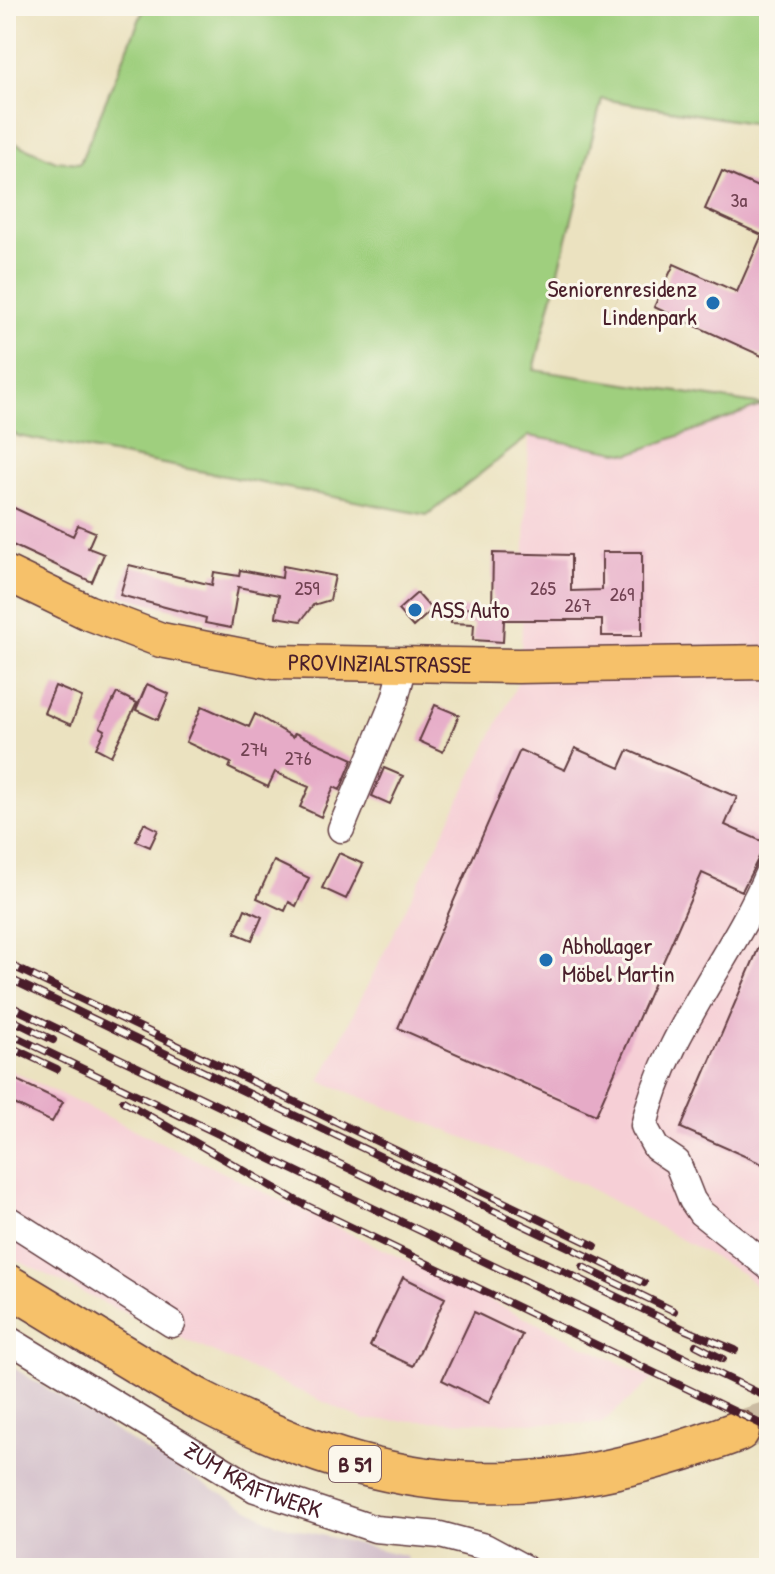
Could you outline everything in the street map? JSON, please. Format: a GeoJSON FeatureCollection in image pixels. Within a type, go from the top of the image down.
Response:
{"type":"FeatureCollection","features":[{"type":"Feature","properties":{"kind":"highway","name":"B 51"},"geometry":{"type":"LineString","coordinates":[[6,1284],[203,1401],[273,1435],[372,1469],[467,1482],[564,1480],[679,1454],[739,1431]]}},
{"type":"Feature","properties":{"kind":"main road","name":"PROVINZIALSTRASSE"},"geometry":{"type":"LineString","coordinates":[[6,573],[122,627],[216,654],[274,662],[404,665],[769,662]]}},
{"type":"Feature","properties":{"kind":"lane"},"geometry":{"type":"LineString","coordinates":[[341,829],[395,699],[404,665]]}},
{"type":"Feature","properties":{"kind":"lane"},"geometry":{"type":"LineString","coordinates":[[769,871],[750,915],[704,985],[662,1071],[644,1126],[656,1148],[677,1162],[692,1200],[701,1213],[769,1267]]}},
{"type":"Feature","properties":{"kind":"lane"},"geometry":{"type":"LineString","coordinates":[[6,1218],[172,1324]]}},
{"type":"Feature","properties":{"kind":"lane","name":"ZUM KRAFTWERK"},"geometry":{"type":"LineString","coordinates":[[6,1338],[255,1489],[375,1529],[440,1535],[485,1547],[524,1568]]}},
{"type":"Feature","properties":{"kind":"shaded area"},"geometry":{"type":"Polygon","coordinates":[[[763,405],[769,406],[769,1299],[745,1275],[582,1184],[320,1081],[520,678],[529,436],[630,454],[763,405]]]}},
{"type":"Feature","properties":{"kind":"shaded area"},"geometry":{"type":"Polygon","coordinates":[[[6,1068],[653,1379],[601,1424],[364,1420],[114,1308],[6,1255],[6,1068]]]}},
{"type":"Feature","properties":{"kind":"shaded area"},"geometry":{"type":"Polygon","coordinates":[[[6,1363],[171,1466],[276,1524],[407,1556],[406,1563],[424,1566],[437,1562],[475,1568],[6,1568],[6,1363]]]}},
{"type":"Feature","properties":{"kind":"green space"},"geometry":{"type":"Polygon","coordinates":[[[145,6],[769,6],[769,126],[602,99],[534,370],[763,405],[630,454],[529,436],[427,515],[18,436],[6,430],[6,139],[56,161],[80,163],[145,6]]]}},
{"type":"Feature","properties":{"kind":"building","name":"Seniorenresidenz Lindenpark"},"geometry":{"type":"Polygon","coordinates":[[[722,171],[769,192],[769,345],[764,357],[654,307],[674,264],[737,292],[762,235],[705,209],[722,171]]]}},
{"type":"Feature","properties":{"kind":"building"},"geometry":{"type":"Polygon","coordinates":[[[6,504],[73,536],[78,525],[95,532],[88,548],[104,554],[92,582],[6,542],[6,504]]]}},
{"type":"Feature","properties":{"kind":"building"},"geometry":{"type":"Polygon","coordinates":[[[602,552],[642,552],[642,636],[602,636],[602,620],[504,620],[503,642],[473,640],[474,624],[451,623],[452,608],[492,609],[493,553],[571,555],[571,591],[602,590],[602,552]]]}},
{"type":"Feature","properties":{"kind":"building"},"geometry":{"type":"Polygon","coordinates":[[[129,565],[212,585],[214,572],[239,576],[240,570],[282,578],[283,566],[335,576],[330,600],[313,605],[301,621],[276,617],[279,595],[238,587],[231,628],[205,623],[206,618],[120,595],[129,565]]]}},
{"type":"Feature","properties":{"kind":"building","name":"ASS Auto"},"geometry":{"type":"Polygon","coordinates":[[[417,593],[432,610],[413,627],[398,610],[417,593]]]}},
{"type":"Feature","properties":{"kind":"building"},"geometry":{"type":"Polygon","coordinates":[[[147,684],[169,694],[158,720],[136,710],[147,684]]]}},
{"type":"Feature","properties":{"kind":"building"},"geometry":{"type":"Polygon","coordinates":[[[55,686],[82,697],[71,725],[44,713],[55,686]]]}},
{"type":"Feature","properties":{"kind":"building"},"geometry":{"type":"Polygon","coordinates":[[[117,693],[137,703],[111,756],[96,748],[105,730],[100,727],[117,693]]]}},
{"type":"Feature","properties":{"kind":"building"},"geometry":{"type":"Polygon","coordinates":[[[435,705],[459,715],[443,752],[419,741],[435,705]]]}},
{"type":"Feature","properties":{"kind":"building"},"geometry":{"type":"Polygon","coordinates":[[[202,706],[249,727],[255,714],[293,737],[295,733],[353,759],[340,790],[334,787],[321,817],[300,807],[309,787],[275,772],[268,787],[229,768],[231,763],[186,742],[202,706]]]}},
{"type":"Feature","properties":{"kind":"building","name":"Abhollager Möbel Martin"},"geometry":{"type":"Polygon","coordinates":[[[575,748],[620,768],[628,750],[737,797],[725,825],[766,843],[742,891],[702,873],[596,1115],[398,1028],[520,750],[565,770],[575,748]]]}},
{"type":"Feature","properties":{"kind":"building"},"geometry":{"type":"Polygon","coordinates":[[[384,768],[403,776],[390,804],[372,796],[384,768]]]}},
{"type":"Feature","properties":{"kind":"building"},"geometry":{"type":"Polygon","coordinates":[[[144,823],[158,830],[150,847],[136,841],[144,823]]]}},
{"type":"Feature","properties":{"kind":"building"},"geometry":{"type":"Polygon","coordinates":[[[339,853],[363,864],[346,899],[322,888],[339,853]]]}},
{"type":"Feature","properties":{"kind":"building"},"geometry":{"type":"Polygon","coordinates":[[[274,861],[309,878],[296,906],[289,902],[285,911],[257,898],[274,861]]]}},
{"type":"Feature","properties":{"kind":"building"},"geometry":{"type":"Polygon","coordinates":[[[245,909],[262,917],[252,940],[235,933],[245,909]]]}},
{"type":"Feature","properties":{"kind":"building"},"geometry":{"type":"Polygon","coordinates":[[[769,924],[769,1167],[681,1128],[769,924]]]}},
{"type":"Feature","properties":{"kind":"building"},"geometry":{"type":"Polygon","coordinates":[[[6,1075],[63,1102],[52,1122],[6,1100],[6,1075]]]}},
{"type":"Feature","properties":{"kind":"building"},"geometry":{"type":"Polygon","coordinates":[[[403,1277],[445,1298],[413,1366],[370,1346],[403,1277]]]}},
{"type":"Feature","properties":{"kind":"building"},"geometry":{"type":"Polygon","coordinates":[[[474,1312],[522,1335],[489,1403],[442,1380],[474,1312]]]}},
{"type":"Feature","properties":{"kind":"tunnel"},"geometry":{"type":"LineString","coordinates":[[739,1431],[769,1421]]}},
{"type":"Feature","properties":{"kind":"railway"},"geometry":{"type":"LineString","coordinates":[[6,963],[595,1246]]}},
{"type":"Feature","properties":{"kind":"railway"},"geometry":{"type":"LineString","coordinates":[[6,977],[644,1283]]}},
{"type":"Feature","properties":{"kind":"railway"},"geometry":{"type":"LineString","coordinates":[[6,1004],[686,1330],[735,1350]]}},
{"type":"Feature","properties":{"kind":"railway"},"geometry":{"type":"LineString","coordinates":[[6,1017],[53,1040]]}},
{"type":"Feature","properties":{"kind":"railway"},"geometry":{"type":"LineString","coordinates":[[6,1032],[769,1398]]}},
{"type":"Feature","properties":{"kind":"railway"},"geometry":{"type":"LineString","coordinates":[[6,1045],[57,1069]]}},
{"type":"Feature","properties":{"kind":"railway"},"geometry":{"type":"LineString","coordinates":[[123,1101],[297,1201],[769,1428]]}},
{"type":"Feature","properties":{"kind":"railway"},"geometry":{"type":"LineString","coordinates":[[583,1267],[674,1311]]}},
{"type":"Feature","properties":{"kind":"railway"},"geometry":{"type":"LineString","coordinates":[[696,1345],[723,1359]]}},
{"type":"Feature","properties":{"kind":"place","name":"Seniorenresidenz Lindenpark"},"geometry":{"type":"Point","coordinates":[713,303]}},
{"type":"Feature","properties":{"kind":"place","name":"ASS Auto"},"geometry":{"type":"Point","coordinates":[415,610]}},
{"type":"Feature","properties":{"kind":"place","name":"Abhollager Möbel Martin"},"geometry":{"type":"Point","coordinates":[546,960]}}]}
